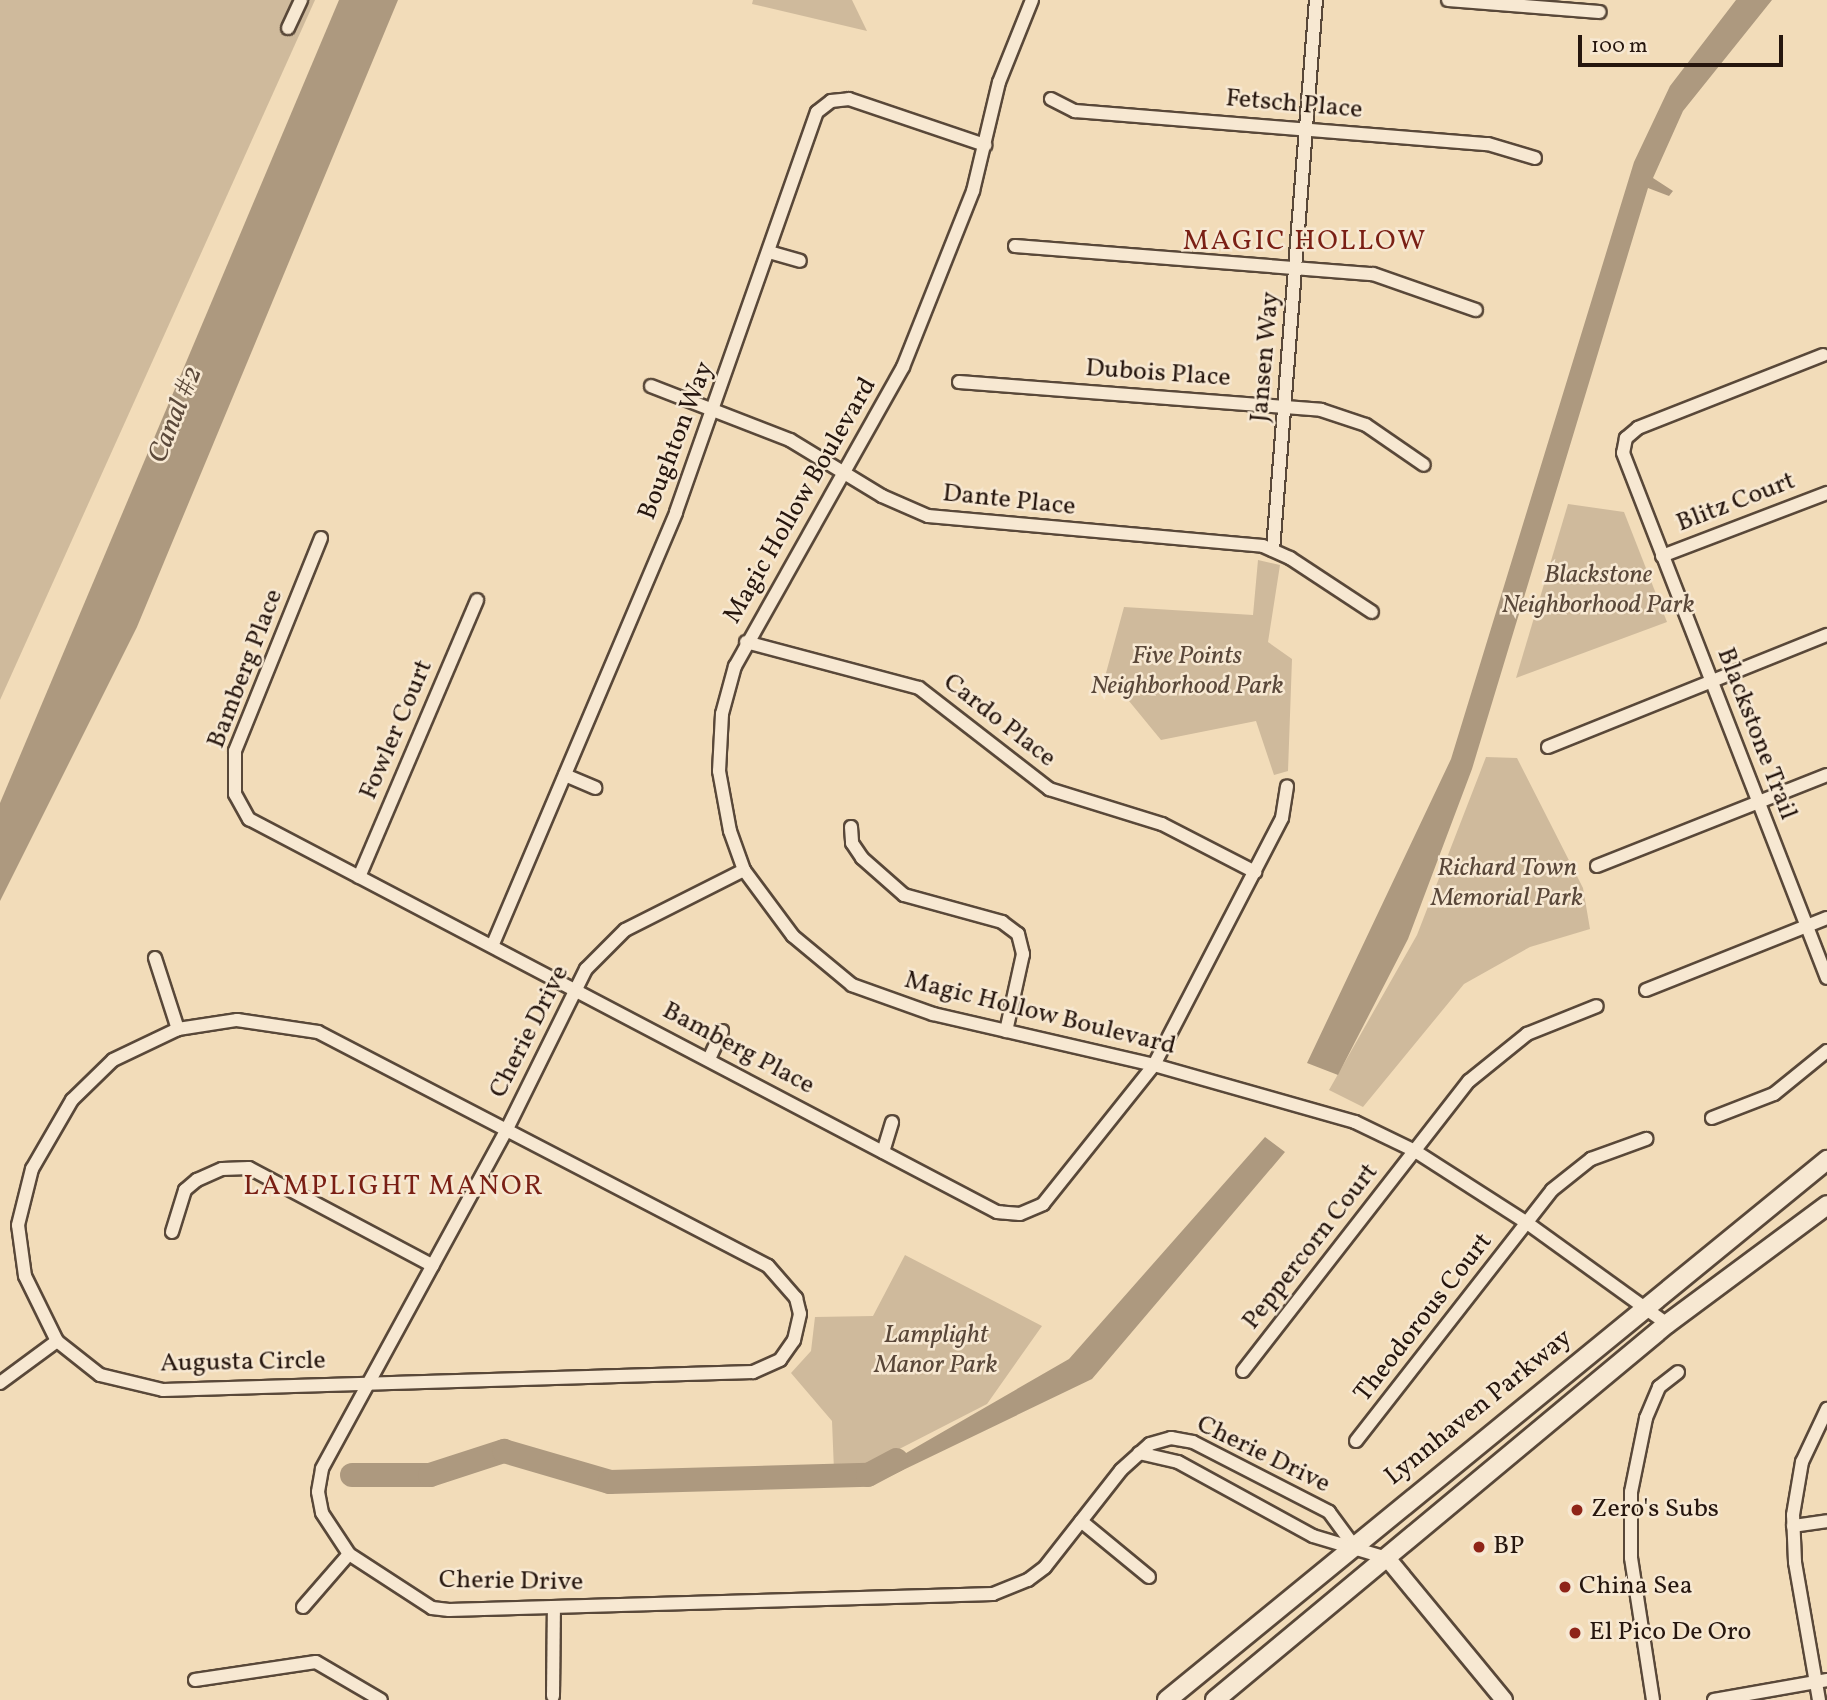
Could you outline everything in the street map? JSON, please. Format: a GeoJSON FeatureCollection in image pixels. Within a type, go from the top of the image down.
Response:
{"type":"FeatureCollection","features":[{"type":"Feature","properties":{"kind":"main road","name":"Lynnhaven Parkway"},"geometry":{"type":"LineString","coordinates":[[1167,1700],[1643,1307],[1827,1160]]}},
{"type":"Feature","properties":{"kind":"main road","name":"Lynnhaven Parkway"},"geometry":{"type":"LineString","coordinates":[[1215,1700],[1667,1324],[1827,1205]]}},
{"type":"Feature","properties":{"kind":"street"},"geometry":{"type":"LineString","coordinates":[[288,27],[301,0]]}},
{"type":"Feature","properties":{"kind":"street","name":"Magic Hollow Boulevard"},"geometry":{"type":"LineString","coordinates":[[1032,0],[999,82],[973,191],[931,303],[891,392],[746,642],[727,693],[719,742],[722,795],[744,870],[793,936],[852,985],[933,1014],[1154,1065],[1314,1107],[1415,1151],[1527,1223],[1667,1324]]}},
{"type":"Feature","properties":{"kind":"street","name":"Jansen Way"},"geometry":{"type":"LineString","coordinates":[[1273,550],[1316,0]]}},
{"type":"Feature","properties":{"kind":"street"},"geometry":{"type":"LineString","coordinates":[[1448,0],[1600,12]]}},
{"type":"Feature","properties":{"kind":"street","name":"Boughton Way"},"geometry":{"type":"LineString","coordinates":[[493,944],[715,411],[814,119],[831,101],[849,99],[985,145]]}},
{"type":"Feature","properties":{"kind":"street","name":"Fetsch Place"},"geometry":{"type":"LineString","coordinates":[[1051,99],[1075,111],[1488,144],[1535,158]]}},
{"type":"Feature","properties":{"kind":"street"},"geometry":{"type":"LineString","coordinates":[[1015,246],[1373,274],[1476,310]]}},
{"type":"Feature","properties":{"kind":"street"},"geometry":{"type":"LineString","coordinates":[[769,252],[800,261]]}},
{"type":"Feature","properties":{"kind":"street","name":"Blackstone Trail"},"geometry":{"type":"LineString","coordinates":[[1823,355],[1631,432],[1623,453],[1827,978]]}},
{"type":"Feature","properties":{"kind":"street","name":"Dubois Place"},"geometry":{"type":"LineString","coordinates":[[959,382],[1321,410],[1355,421],[1424,465]]}},
{"type":"Feature","properties":{"kind":"street","name":"Dante Place"},"geometry":{"type":"LineString","coordinates":[[651,386],[790,440],[904,508],[953,522],[1244,543],[1273,550],[1372,612]]}},
{"type":"Feature","properties":{"kind":"street","name":"Blitz Court"},"geometry":{"type":"LineString","coordinates":[[1662,556],[1827,493]]}},
{"type":"Feature","properties":{"kind":"street","name":"Bamberg Place"},"geometry":{"type":"LineString","coordinates":[[321,538],[235,751],[232,780],[241,807],[260,828],[493,944],[997,1212],[1032,1211],[1051,1197],[1154,1065],[1282,818],[1287,786]]}},
{"type":"Feature","properties":{"kind":"street","name":"Fowler Court"},"geometry":{"type":"LineString","coordinates":[[359,877],[477,600]]}},
{"type":"Feature","properties":{"kind":"street"},"geometry":{"type":"LineString","coordinates":[[1548,747],[1827,635]]}},
{"type":"Feature","properties":{"kind":"street","name":"Cardo Place"},"geometry":{"type":"LineString","coordinates":[[746,642],[919,688],[1049,789],[1162,824],[1255,872]]}},
{"type":"Feature","properties":{"kind":"street"},"geometry":{"type":"LineString","coordinates":[[565,775],[595,788]]}},
{"type":"Feature","properties":{"kind":"street"},"geometry":{"type":"LineString","coordinates":[[1597,866],[1827,775]]}},
{"type":"Feature","properties":{"kind":"street"},"geometry":{"type":"LineString","coordinates":[[850,827],[852,843],[862,859],[904,895],[1002,922],[1018,934],[1023,954],[1006,1031]]}},
{"type":"Feature","properties":{"kind":"street","name":"Cherie Drive"},"geometry":{"type":"LineString","coordinates":[[744,870],[625,930],[598,953],[577,988],[507,1129],[372,1383],[322,1469],[318,1492],[328,1527],[349,1554],[432,1608],[993,1594],[1028,1580],[1045,1567],[1139,1453],[1162,1439],[1193,1442],[1329,1512],[1354,1546]]}},
{"type":"Feature","properties":{"kind":"street"},"geometry":{"type":"LineString","coordinates":[[1646,990],[1827,918]]}},
{"type":"Feature","properties":{"kind":"street"},"geometry":{"type":"LineString","coordinates":[[155,958],[178,1030]]}},
{"type":"Feature","properties":{"kind":"street","name":"Peppercorn Court"},"geometry":{"type":"LineString","coordinates":[[1243,1371],[1486,1063],[1527,1034],[1597,1006]]}},
{"type":"Feature","properties":{"kind":"street","name":"Augusta Circle"},"geometry":{"type":"LineString","coordinates":[[237,1020],[318,1032],[768,1266],[796,1298],[800,1314],[794,1340],[780,1360],[753,1373],[163,1390],[100,1375],[57,1341],[34,1302],[19,1248],[18,1225],[32,1169],[55,1123],[91,1079],[132,1048],[178,1030],[237,1020]]}},
{"type":"Feature","properties":{"kind":"street"},"geometry":{"type":"LineString","coordinates":[[709,1059],[722,1031]]}},
{"type":"Feature","properties":{"kind":"street"},"geometry":{"type":"LineString","coordinates":[[1712,1118],[1774,1094],[1827,1051]]}},
{"type":"Feature","properties":{"kind":"street"},"geometry":{"type":"LineString","coordinates":[[883,1152],[892,1122]]}},
{"type":"Feature","properties":{"kind":"street","name":"Theodorous Court"},"geometry":{"type":"LineString","coordinates":[[1356,1441],[1570,1172],[1591,1159],[1646,1139]]}},
{"type":"Feature","properties":{"kind":"street"},"geometry":{"type":"LineString","coordinates":[[172,1232],[185,1190],[197,1180],[222,1169],[249,1168],[433,1266]]}},
{"type":"Feature","properties":{"kind":"street"},"geometry":{"type":"LineString","coordinates":[[0,1383],[57,1341]]}},
{"type":"Feature","properties":{"kind":"street"},"geometry":{"type":"LineString","coordinates":[[1653,1700],[1631,1558],[1631,1492],[1646,1418],[1659,1387],[1678,1371]]}},
{"type":"Feature","properties":{"kind":"street"},"geometry":{"type":"LineString","coordinates":[[1819,1700],[1822,1681],[1793,1526],[1802,1462],[1827,1409]]}},
{"type":"Feature","properties":{"kind":"street","name":"Cherie Drive"},"geometry":{"type":"LineString","coordinates":[[1139,1453],[1178,1462],[1313,1536],[1387,1558]]}},
{"type":"Feature","properties":{"kind":"street"},"geometry":{"type":"LineString","coordinates":[[1081,1521],[1149,1577]]}},
{"type":"Feature","properties":{"kind":"street"},"geometry":{"type":"LineString","coordinates":[[1793,1526],[1827,1521]]}},
{"type":"Feature","properties":{"kind":"street"},"geometry":{"type":"LineString","coordinates":[[303,1607],[349,1554]]}},
{"type":"Feature","properties":{"kind":"street"},"geometry":{"type":"LineString","coordinates":[[1387,1558],[1504,1700]]}},
{"type":"Feature","properties":{"kind":"street"},"geometry":{"type":"LineString","coordinates":[[553,1696],[554,1607]]}},
{"type":"Feature","properties":{"kind":"street"},"geometry":{"type":"LineString","coordinates":[[195,1680],[316,1662],[381,1700]]}},
{"type":"Feature","properties":{"kind":"street"},"geometry":{"type":"LineString","coordinates":[[1714,1700],[1822,1681]]}},
{"type":"Feature","properties":{"kind":"green space"},"geometry":{"type":"Polygon","coordinates":[[[0,0],[315,0],[0,700],[0,0]]]}},
{"type":"Feature","properties":{"kind":"green space"},"geometry":{"type":"Polygon","coordinates":[[[753,0],[852,0],[867,31],[752,4],[753,0]]]}},
{"type":"Feature","properties":{"kind":"green space","name":"Blackstone Neighborhood Park"},"geometry":{"type":"Polygon","coordinates":[[[1568,504],[1624,512],[1667,622],[1516,678],[1568,504]]]}},
{"type":"Feature","properties":{"kind":"green space","name":"Five Points Neighborhood Park"},"geometry":{"type":"Polygon","coordinates":[[[1258,560],[1280,565],[1268,642],[1292,659],[1288,771],[1274,775],[1256,721],[1161,740],[1106,673],[1124,607],[1253,615],[1258,560]]]}},
{"type":"Feature","properties":{"kind":"green space","name":"Richard Town Memorial Park"},"geometry":{"type":"Polygon","coordinates":[[[1486,757],[1517,758],[1583,888],[1590,929],[1530,947],[1464,984],[1363,1107],[1329,1090],[1417,935],[1486,757]]]}},
{"type":"Feature","properties":{"kind":"green space","name":"Lamplight Manor Park"},"geometry":{"type":"Polygon","coordinates":[[[905,1255],[1042,1326],[987,1404],[872,1463],[834,1471],[832,1421],[791,1373],[811,1351],[815,1317],[873,1316],[905,1255]]]}},
{"type":"Feature","properties":{"kind":"water","name":"Canal #2"},"geometry":{"type":"Polygon","coordinates":[[[339,0],[398,0],[137,627],[0,901],[0,803],[339,0]]]}},
{"type":"Feature","properties":{"kind":"water"},"geometry":{"type":"Polygon","coordinates":[[[1736,0],[1772,0],[1683,111],[1653,178],[1673,191],[1669,196],[1648,188],[1472,769],[1408,939],[1338,1075],[1307,1063],[1451,759],[1634,162],[1670,86],[1736,0]]]}},
{"type":"Feature","properties":{"kind":"water"},"geometry":{"type":"Polygon","coordinates":[[[1265,1137],[1285,1152],[1092,1379],[874,1484],[868,1475],[1069,1359],[1265,1137]]]}},
{"type":"Feature","properties":{"kind":"waterway"},"geometry":{"type":"LineString","coordinates":[[352,1475],[430,1475],[504,1451],[610,1482],[868,1475],[896,1460]]}},
{"type":"Feature","properties":{"kind":"place","name":"Zero's Subs"},"geometry":{"type":"Point","coordinates":[1577,1510]}},
{"type":"Feature","properties":{"kind":"place","name":"BP"},"geometry":{"type":"Point","coordinates":[1479,1547]}},
{"type":"Feature","properties":{"kind":"place","name":"China Sea"},"geometry":{"type":"Point","coordinates":[1565,1587]}},
{"type":"Feature","properties":{"kind":"place","name":"El Pico De Oro"},"geometry":{"type":"Point","coordinates":[1575,1633]}},
{"type":"Feature","properties":{"kind":"district","name":"MAGIC HOLLOW"},"geometry":{"type":"Point","coordinates":[1305,242]}},
{"type":"Feature","properties":{"kind":"district","name":"LAMPLIGHT MANOR"},"geometry":{"type":"Point","coordinates":[394,1187]}}]}
